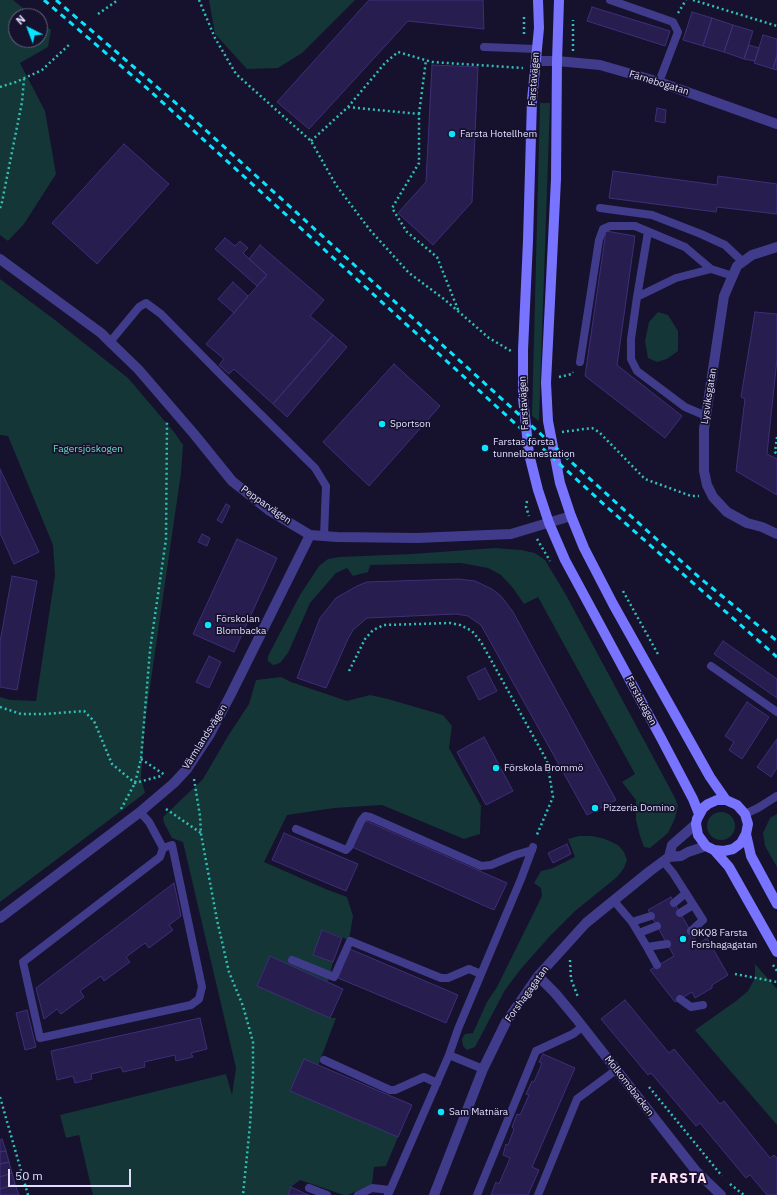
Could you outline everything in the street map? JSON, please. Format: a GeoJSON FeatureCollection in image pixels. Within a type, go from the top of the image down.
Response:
{"type":"FeatureCollection","features":[{"type":"Feature","properties":{"kind":"street","name":"Farstavägen"},"geometry":{"type":"LineString","coordinates":[[538,0],[539,28],[532,100],[522,398],[529,454],[538,490],[549,523],[565,560],[679,772],[699,814]]}},
{"type":"Feature","properties":{"kind":"street"},"geometry":{"type":"LineString","coordinates":[[559,0],[556,61],[556,179],[546,383],[548,421],[560,483],[584,548],[613,604],[710,777],[726,800]]}},
{"type":"Feature","properties":{"kind":"street","name":"Färnebogatan"},"geometry":{"type":"LineString","coordinates":[[536,61],[556,61],[600,65],[659,82],[777,124]]}},
{"type":"Feature","properties":{"kind":"street","name":"Lysviksgatan"},"geometry":{"type":"LineString","coordinates":[[777,247],[752,255],[737,266],[724,296],[704,429],[704,471],[714,498],[727,512],[747,523],[762,527],[777,534]]}},
{"type":"Feature","properties":{"kind":"street","name":"Pepparvägen"},"geometry":{"type":"LineString","coordinates":[[0,259],[101,333],[167,402],[232,481],[270,511],[310,534],[337,537],[417,538],[511,534],[571,516]]}},
{"type":"Feature","properties":{"kind":"street","name":"Värmlandsvägen"},"geometry":{"type":"LineString","coordinates":[[0,918],[140,812],[174,783],[187,769],[210,734],[231,694],[310,534]]}},
{"type":"Feature","properties":{"kind":"street"},"geometry":{"type":"LineString","coordinates":[[710,848],[724,851],[734,849],[741,843],[746,834],[748,824],[745,814],[737,805],[726,800],[717,800],[708,804],[699,814],[696,824],[698,835],[710,848],[729,867],[777,952]]}},
{"type":"Feature","properties":{"kind":"street","name":"Forshagagatan"},"geometry":{"type":"LineString","coordinates":[[666,859],[672,845],[696,824]]}},
{"type":"Feature","properties":{"kind":"street"},"geometry":{"type":"LineString","coordinates":[[746,834],[751,856],[777,904]]}},
{"type":"Feature","properties":{"kind":"street","name":"Forshagagatan"},"geometry":{"type":"LineString","coordinates":[[434,1195],[483,1069],[506,1022],[538,976],[586,923],[666,859],[681,856],[688,852],[710,848]]}},
{"type":"Feature","properties":{"kind":"street","name":"Molkomsbacken"},"geometry":{"type":"LineString","coordinates":[[538,976],[555,993],[696,1171],[721,1195]]}},
{"type":"Feature","properties":{"kind":"lane"},"geometry":{"type":"LineString","coordinates":[[610,0],[673,22],[678,32],[659,82]]}},
{"type":"Feature","properties":{"kind":"lane"},"geometry":{"type":"LineString","coordinates":[[484,47],[537,49]]}},
{"type":"Feature","properties":{"kind":"lane"},"geometry":{"type":"LineString","coordinates":[[600,208],[652,215],[725,245],[742,262]]}},
{"type":"Feature","properties":{"kind":"lane"},"geometry":{"type":"LineString","coordinates":[[580,362],[599,240],[603,229],[610,226],[635,226],[685,247],[711,269],[733,276]]}},
{"type":"Feature","properties":{"kind":"lane"},"geometry":{"type":"LineString","coordinates":[[648,232],[631,339],[631,359],[637,371],[685,407],[706,416]]}},
{"type":"Feature","properties":{"kind":"lane"},"geometry":{"type":"LineString","coordinates":[[637,298],[676,278],[711,269]]}},
{"type":"Feature","properties":{"kind":"lane"},"geometry":{"type":"LineString","coordinates":[[110,342],[139,307],[146,303],[161,314],[315,468],[326,486],[324,536]]}},
{"type":"Feature","properties":{"kind":"lane"},"geometry":{"type":"LineString","coordinates":[[711,666],[777,712]]}},
{"type":"Feature","properties":{"kind":"lane"},"geometry":{"type":"LineString","coordinates":[[745,814],[777,796]]}},
{"type":"Feature","properties":{"kind":"lane"},"geometry":{"type":"LineString","coordinates":[[140,812],[149,822],[163,848],[160,857],[23,962],[40,1038],[191,1005],[199,999],[202,987],[172,845],[163,848]]}},
{"type":"Feature","properties":{"kind":"lane"},"geometry":{"type":"LineString","coordinates":[[296,829],[346,850],[349,847],[361,821],[365,816],[370,817],[481,866],[491,865],[533,848]]}},
{"type":"Feature","properties":{"kind":"lane"},"geometry":{"type":"LineString","coordinates":[[358,1195],[372,1188],[389,1193],[449,1056],[458,1029],[522,879],[533,848]]}},
{"type":"Feature","properties":{"kind":"lane"},"geometry":{"type":"LineString","coordinates":[[666,859],[703,920],[691,931]]}},
{"type":"Feature","properties":{"kind":"lane"},"geometry":{"type":"LineString","coordinates":[[674,903],[686,893]]}},
{"type":"Feature","properties":{"kind":"lane"},"geometry":{"type":"LineString","coordinates":[[614,901],[632,922],[648,947],[657,965]]}},
{"type":"Feature","properties":{"kind":"lane"},"geometry":{"type":"LineString","coordinates":[[680,913],[693,905]]}},
{"type":"Feature","properties":{"kind":"lane"},"geometry":{"type":"LineString","coordinates":[[632,922],[651,916]]}},
{"type":"Feature","properties":{"kind":"lane"},"geometry":{"type":"LineString","coordinates":[[639,933],[657,926]]}},
{"type":"Feature","properties":{"kind":"lane"},"geometry":{"type":"LineString","coordinates":[[292,960],[334,978],[350,941],[441,978],[448,978],[469,969],[481,974]]}},
{"type":"Feature","properties":{"kind":"lane"},"geometry":{"type":"LineString","coordinates":[[648,947],[667,944]]}},
{"type":"Feature","properties":{"kind":"lane"},"geometry":{"type":"LineString","coordinates":[[680,999],[691,1007],[703,1005]]}},
{"type":"Feature","properties":{"kind":"lane"},"geometry":{"type":"LineString","coordinates":[[477,1195],[536,1051],[573,1034],[582,1027]]}},
{"type":"Feature","properties":{"kind":"lane"},"geometry":{"type":"LineString","coordinates":[[449,1056],[483,1069]]}},
{"type":"Feature","properties":{"kind":"lane"},"geometry":{"type":"LineString","coordinates":[[324,1060],[390,1090],[396,1090],[424,1077],[437,1082]]}},
{"type":"Feature","properties":{"kind":"lane"},"geometry":{"type":"LineString","coordinates":[[538,1195],[577,1099],[616,1070]]}},
{"type":"Feature","properties":{"kind":"lane"},"geometry":{"type":"LineString","coordinates":[[309,1188],[327,1195]]}},
{"type":"Feature","properties":{"kind":"path"},"geometry":{"type":"LineString","coordinates":[[98,14],[118,0]]}},
{"type":"Feature","properties":{"kind":"path"},"geometry":{"type":"LineString","coordinates":[[194,0],[199,0],[215,38],[236,74],[311,141],[336,185],[370,230],[409,273],[444,299],[489,338],[512,352]]}},
{"type":"Feature","properties":{"kind":"path"},"geometry":{"type":"LineString","coordinates":[[693,0],[777,26]]}},
{"type":"Feature","properties":{"kind":"path"},"geometry":{"type":"LineString","coordinates":[[572,62],[573,16]]}},
{"type":"Feature","properties":{"kind":"path"},"geometry":{"type":"LineString","coordinates":[[0,87],[24,79],[42,70],[71,42]]}},
{"type":"Feature","properties":{"kind":"path"},"geometry":{"type":"LineString","coordinates":[[311,141],[348,107],[385,63],[398,52],[432,62],[523,68]]}},
{"type":"Feature","properties":{"kind":"path"},"geometry":{"type":"LineString","coordinates":[[426,60],[419,114],[419,163],[392,208],[407,232],[437,257],[460,314]]}},
{"type":"Feature","properties":{"kind":"path"},"geometry":{"type":"LineString","coordinates":[[0,208],[22,102],[24,79]]}},
{"type":"Feature","properties":{"kind":"path"},"geometry":{"type":"LineString","coordinates":[[348,107],[419,114]]}},
{"type":"Feature","properties":{"kind":"path"},"geometry":{"type":"LineString","coordinates":[[558,369],[559,385]]}},
{"type":"Feature","properties":{"kind":"path"},"geometry":{"type":"LineString","coordinates":[[118,814],[135,783],[141,759],[150,650],[166,539],[167,402]]}},
{"type":"Feature","properties":{"kind":"path"},"geometry":{"type":"LineString","coordinates":[[561,424],[563,439]]}},
{"type":"Feature","properties":{"kind":"path"},"geometry":{"type":"LineString","coordinates":[[562,432],[592,428],[599,432],[645,479],[691,496],[714,498]]}},
{"type":"Feature","properties":{"kind":"path"},"geometry":{"type":"LineString","coordinates":[[777,437],[775,452],[777,454]]}},
{"type":"Feature","properties":{"kind":"path"},"geometry":{"type":"LineString","coordinates":[[621,588],[663,663]]}},
{"type":"Feature","properties":{"kind":"path"},"geometry":{"type":"LineString","coordinates":[[349,671],[365,639],[373,630],[384,626],[450,623],[460,625],[472,631],[481,642],[547,761],[552,797],[533,848]]}},
{"type":"Feature","properties":{"kind":"path"},"geometry":{"type":"LineString","coordinates":[[0,707],[21,714],[84,711],[94,721],[112,764],[135,783]]}},
{"type":"Feature","properties":{"kind":"path"},"geometry":{"type":"LineString","coordinates":[[135,783],[166,775],[141,759]]}},
{"type":"Feature","properties":{"kind":"path"},"geometry":{"type":"LineString","coordinates":[[187,769],[195,781],[202,834],[217,920],[229,972],[243,1006],[253,1042],[251,1118],[243,1195]]}},
{"type":"Feature","properties":{"kind":"path"},"geometry":{"type":"LineString","coordinates":[[166,809],[202,834]]}},
{"type":"Feature","properties":{"kind":"path"},"geometry":{"type":"LineString","coordinates":[[575,955],[570,961],[571,979],[576,996],[580,1001]]}},
{"type":"Feature","properties":{"kind":"path"},"geometry":{"type":"LineString","coordinates":[[735,974],[777,982]]}},
{"type":"Feature","properties":{"kind":"path"},"geometry":{"type":"LineString","coordinates":[[645,1082],[726,1181],[744,1195]]}},
{"type":"Feature","properties":{"kind":"path"},"geometry":{"type":"LineString","coordinates":[[0,1097],[28,1195]]}},
{"type":"Feature","properties":{"kind":"green space"},"geometry":{"type":"Polygon","coordinates":[[[0,0],[13,0],[23,8],[8,8],[8,48],[46,48],[20,63],[45,111],[56,174],[24,224],[8,241],[0,235],[0,0]]]}},
{"type":"Feature","properties":{"kind":"green space"},"geometry":{"type":"Polygon","coordinates":[[[209,0],[355,0],[302,53],[278,68],[247,69],[215,34],[209,0]]]}},
{"type":"Feature","properties":{"kind":"green space"},"geometry":{"type":"Polygon","coordinates":[[[48,28],[51,30],[48,47],[48,28]]]}},
{"type":"Feature","properties":{"kind":"green space"},"geometry":{"type":"Polygon","coordinates":[[[540,103],[550,103],[539,421],[532,416],[540,103]]]}},
{"type":"Feature","properties":{"kind":"green space","name":"Fagersjöskogen"},"geometry":{"type":"Polygon","coordinates":[[[0,279],[55,320],[128,378],[174,432],[183,445],[181,473],[145,721],[141,778],[145,793],[0,902],[0,697],[10,700],[36,701],[55,575],[53,545],[8,436],[0,435],[0,279]]]}},
{"type":"Feature","properties":{"kind":"green space"},"geometry":{"type":"Polygon","coordinates":[[[658,312],[668,315],[678,331],[678,351],[667,359],[657,362],[648,358],[645,341],[649,322],[658,312]]]}},
{"type":"Feature","properties":{"kind":"green space"},"geometry":{"type":"Polygon","coordinates":[[[495,548],[521,550],[535,553],[545,560],[566,595],[674,796],[678,806],[675,818],[668,833],[650,848],[644,847],[640,836],[636,820],[636,800],[622,782],[635,774],[538,597],[524,604],[513,588],[501,575],[488,568],[461,563],[370,565],[368,572],[353,576],[347,568],[336,573],[310,603],[288,653],[280,663],[273,665],[268,661],[268,656],[300,595],[319,566],[328,559],[339,557],[412,554],[495,548]]]}},
{"type":"Feature","properties":{"kind":"green space"},"geometry":{"type":"Polygon","coordinates":[[[281,677],[291,682],[347,701],[370,695],[443,715],[452,726],[449,748],[481,806],[480,834],[464,839],[382,805],[334,808],[287,815],[264,862],[347,897],[353,916],[349,940],[323,930],[313,955],[333,962],[328,982],[270,956],[257,985],[330,1018],[336,1018],[318,1066],[291,1091],[398,1137],[386,1166],[374,1167],[372,1184],[348,1195],[300,1180],[291,1187],[288,1195],[93,1195],[79,1135],[66,1138],[60,1115],[226,1074],[232,1095],[236,1068],[183,842],[172,838],[164,823],[163,817],[203,779],[249,704],[256,680],[281,677]]]}},
{"type":"Feature","properties":{"kind":"green space"},"geometry":{"type":"Polygon","coordinates":[[[721,812],[731,816],[735,826],[731,836],[721,840],[711,836],[707,826],[711,816],[721,812]]]}},
{"type":"Feature","properties":{"kind":"green space"},"geometry":{"type":"Polygon","coordinates":[[[777,814],[777,867],[765,846],[763,833],[770,818],[777,814]]]}},
{"type":"Feature","properties":{"kind":"green space"},"geometry":{"type":"Polygon","coordinates":[[[579,836],[592,836],[605,839],[618,845],[624,852],[627,860],[624,868],[617,877],[575,911],[550,936],[520,970],[505,990],[475,1047],[467,1050],[463,1046],[462,1039],[465,1034],[473,1033],[487,1002],[497,987],[542,896],[541,888],[534,883],[541,871],[553,868],[575,857],[568,839],[579,836]]]}},
{"type":"Feature","properties":{"kind":"green space"},"geometry":{"type":"Polygon","coordinates":[[[755,964],[777,989],[777,1125],[695,1030],[748,991],[755,978],[755,964]]]}},
{"type":"Feature","properties":{"kind":"building"},"geometry":{"type":"Polygon","coordinates":[[[369,0],[483,0],[484,29],[408,21],[309,129],[277,102],[369,0]]]}},
{"type":"Feature","properties":{"kind":"building"},"geometry":{"type":"Polygon","coordinates":[[[592,7],[670,31],[665,46],[587,21],[592,7]]]}},
{"type":"Feature","properties":{"kind":"building"},"geometry":{"type":"Polygon","coordinates":[[[692,12],[712,18],[703,46],[683,40],[692,12]]]}},
{"type":"Feature","properties":{"kind":"building"},"geometry":{"type":"Polygon","coordinates":[[[712,18],[733,25],[724,52],[703,46],[712,18]]]}},
{"type":"Feature","properties":{"kind":"building"},"geometry":{"type":"Polygon","coordinates":[[[733,25],[753,31],[744,59],[724,52],[733,25]]]}},
{"type":"Feature","properties":{"kind":"building"},"geometry":{"type":"Polygon","coordinates":[[[763,35],[777,39],[777,55],[773,69],[754,63],[763,35]]]}},
{"type":"Feature","properties":{"kind":"building"},"geometry":{"type":"Polygon","coordinates":[[[749,45],[759,48],[755,61],[744,59],[749,45]]]}},
{"type":"Feature","properties":{"kind":"building"},"geometry":{"type":"Polygon","coordinates":[[[777,55],[777,70],[773,69],[777,55]]]}},
{"type":"Feature","properties":{"kind":"building","name":"Farsta Hotellhem"},"geometry":{"type":"Polygon","coordinates":[[[432,65],[478,67],[472,202],[433,245],[398,213],[426,182],[432,65]]]}},
{"type":"Feature","properties":{"kind":"building"},"geometry":{"type":"Polygon","coordinates":[[[657,108],[666,110],[665,123],[655,121],[657,108]]]}},
{"type":"Feature","properties":{"kind":"building"},"geometry":{"type":"Polygon","coordinates":[[[124,144],[169,184],[97,264],[52,223],[124,144]]]}},
{"type":"Feature","properties":{"kind":"building"},"geometry":{"type":"Polygon","coordinates":[[[613,171],[717,185],[718,176],[777,184],[777,214],[717,207],[716,212],[609,198],[613,171]]]}},
{"type":"Feature","properties":{"kind":"building"},"geometry":{"type":"Polygon","coordinates":[[[606,231],[635,236],[617,365],[682,416],[665,438],[585,376],[606,231]]]}},
{"type":"Feature","properties":{"kind":"building"},"geometry":{"type":"Polygon","coordinates":[[[225,238],[235,246],[240,241],[248,248],[243,253],[267,275],[257,286],[215,249],[225,238]]]}},
{"type":"Feature","properties":{"kind":"building"},"geometry":{"type":"Polygon","coordinates":[[[260,245],[324,300],[310,316],[333,335],[273,404],[234,369],[229,374],[219,365],[224,359],[206,344],[267,275],[249,259],[260,245]]]}},
{"type":"Feature","properties":{"kind":"building"},"geometry":{"type":"Polygon","coordinates":[[[233,282],[248,296],[234,313],[218,299],[233,282]]]}},
{"type":"Feature","properties":{"kind":"building"},"geometry":{"type":"Polygon","coordinates":[[[755,312],[777,314],[777,359],[767,454],[777,459],[777,495],[736,471],[745,399],[741,397],[755,312]]]}},
{"type":"Feature","properties":{"kind":"building"},"geometry":{"type":"Polygon","coordinates":[[[333,335],[347,347],[287,417],[273,404],[333,335]]]}},
{"type":"Feature","properties":{"kind":"building","name":"Sportson"},"geometry":{"type":"Polygon","coordinates":[[[394,364],[440,406],[369,486],[323,442],[394,364]]]}},
{"type":"Feature","properties":{"kind":"building"},"geometry":{"type":"Polygon","coordinates":[[[0,469],[39,552],[14,564],[0,533],[0,469]]]}},
{"type":"Feature","properties":{"kind":"building"},"geometry":{"type":"Polygon","coordinates":[[[226,504],[230,506],[222,523],[217,520],[226,504]]]}},
{"type":"Feature","properties":{"kind":"building"},"geometry":{"type":"Polygon","coordinates":[[[202,534],[210,538],[207,546],[198,542],[202,534]]]}},
{"type":"Feature","properties":{"kind":"building"},"geometry":{"type":"Polygon","coordinates":[[[237,539],[277,558],[234,652],[193,634],[237,539]]]}},
{"type":"Feature","properties":{"kind":"building"},"geometry":{"type":"Polygon","coordinates":[[[12,576],[37,581],[17,690],[0,687],[0,642],[12,576]]]}},
{"type":"Feature","properties":{"kind":"building"},"geometry":{"type":"Polygon","coordinates":[[[458,579],[475,581],[492,589],[501,596],[513,612],[616,800],[587,815],[481,625],[468,616],[456,614],[367,618],[353,630],[326,688],[297,678],[320,618],[336,598],[367,582],[458,579]]]}},
{"type":"Feature","properties":{"kind":"building"},"geometry":{"type":"Polygon","coordinates":[[[723,641],[777,679],[777,698],[714,654],[723,641]]]}},
{"type":"Feature","properties":{"kind":"building"},"geometry":{"type":"Polygon","coordinates":[[[209,656],[221,662],[209,688],[196,682],[209,656]]]}},
{"type":"Feature","properties":{"kind":"building"},"geometry":{"type":"Polygon","coordinates":[[[485,668],[497,691],[479,700],[467,677],[485,668]]]}},
{"type":"Feature","properties":{"kind":"building"},"geometry":{"type":"Polygon","coordinates":[[[747,702],[769,717],[742,759],[729,750],[734,742],[725,736],[747,702]]]}},
{"type":"Feature","properties":{"kind":"building"},"geometry":{"type":"Polygon","coordinates":[[[484,737],[513,791],[486,805],[457,752],[484,737]]]}},
{"type":"Feature","properties":{"kind":"building"},"geometry":{"type":"Polygon","coordinates":[[[777,739],[777,768],[771,777],[757,767],[777,739]]]}},
{"type":"Feature","properties":{"kind":"building"},"geometry":{"type":"Polygon","coordinates":[[[364,820],[507,883],[494,910],[352,847],[364,820]]]}},
{"type":"Feature","properties":{"kind":"building"},"geometry":{"type":"Polygon","coordinates":[[[284,833],[358,864],[346,891],[272,860],[284,833]]]}},
{"type":"Feature","properties":{"kind":"building"},"geometry":{"type":"Polygon","coordinates":[[[567,844],[571,854],[553,863],[548,853],[567,844]]]}},
{"type":"Feature","properties":{"kind":"building"},"geometry":{"type":"Polygon","coordinates":[[[174,883],[181,916],[169,925],[173,930],[149,948],[145,943],[126,957],[130,962],[104,981],[101,976],[80,991],[84,997],[61,1014],[57,1009],[44,1019],[36,988],[174,883]]]}},
{"type":"Feature","properties":{"kind":"building"},"geometry":{"type":"Polygon","coordinates":[[[671,897],[698,944],[707,938],[728,975],[712,985],[712,988],[695,998],[692,992],[675,1002],[650,970],[674,956],[648,910],[671,897]]]}},
{"type":"Feature","properties":{"kind":"building"},"geometry":{"type":"Polygon","coordinates":[[[322,930],[342,938],[333,962],[313,955],[322,930]]]}},
{"type":"Feature","properties":{"kind":"building"},"geometry":{"type":"Polygon","coordinates":[[[350,949],[458,995],[446,1023],[338,978],[350,949]]]}},
{"type":"Feature","properties":{"kind":"building"},"geometry":{"type":"Polygon","coordinates":[[[270,956],[343,989],[330,1018],[257,986],[270,956]]]}},
{"type":"Feature","properties":{"kind":"building"},"geometry":{"type":"Polygon","coordinates":[[[625,1000],[669,1053],[674,1049],[720,1104],[724,1101],[770,1158],[774,1155],[777,1158],[777,1195],[767,1195],[750,1175],[746,1178],[700,1123],[696,1126],[651,1073],[648,1075],[601,1019],[625,1000]]]}},
{"type":"Feature","properties":{"kind":"building"},"geometry":{"type":"Polygon","coordinates":[[[27,1010],[36,1047],[25,1050],[16,1013],[27,1010]]]}},
{"type":"Feature","properties":{"kind":"building"},"geometry":{"type":"Polygon","coordinates":[[[200,1018],[207,1049],[191,1053],[193,1057],[176,1061],[175,1055],[144,1062],[145,1067],[123,1072],[121,1067],[91,1074],[92,1079],[75,1083],[73,1076],[57,1080],[51,1051],[200,1018]]]}},
{"type":"Feature","properties":{"kind":"building"},"geometry":{"type":"Polygon","coordinates":[[[543,1054],[575,1068],[532,1167],[539,1170],[528,1195],[491,1195],[496,1182],[499,1184],[510,1158],[503,1155],[506,1144],[508,1145],[514,1129],[512,1127],[517,1114],[520,1115],[529,1095],[526,1094],[532,1081],[534,1082],[542,1063],[539,1062],[543,1054]]]}},
{"type":"Feature","properties":{"kind":"building"},"geometry":{"type":"Polygon","coordinates":[[[304,1059],[412,1105],[398,1137],[290,1091],[304,1059]]]}},
{"type":"Feature","properties":{"kind":"building"},"geometry":{"type":"Polygon","coordinates":[[[2,1139],[6,1151],[0,1152],[0,1140],[2,1139]]]}},
{"type":"Feature","properties":{"kind":"building"},"geometry":{"type":"Polygon","coordinates":[[[6,1151],[9,1162],[0,1164],[0,1152],[6,1151]]]}},
{"type":"Feature","properties":{"kind":"building"},"geometry":{"type":"Polygon","coordinates":[[[9,1162],[12,1173],[0,1177],[0,1164],[9,1162]]]}},
{"type":"Feature","properties":{"kind":"building"},"geometry":{"type":"Polygon","coordinates":[[[12,1173],[15,1184],[0,1189],[0,1177],[12,1173]]]}},
{"type":"Feature","properties":{"kind":"building"},"geometry":{"type":"Polygon","coordinates":[[[15,1184],[19,1195],[0,1195],[0,1189],[15,1184]]]}},
{"type":"Feature","properties":{"kind":"building"},"geometry":{"type":"Polygon","coordinates":[[[291,1187],[306,1194],[309,1195],[288,1195],[291,1187]]]}},
{"type":"Feature","properties":{"kind":"railway"},"geometry":{"type":"LineString","coordinates":[[44,0],[149,90],[608,508],[777,657]]}},
{"type":"Feature","properties":{"kind":"railway"},"geometry":{"type":"LineString","coordinates":[[56,0],[178,105],[700,578],[777,641]]}},
{"type":"Feature","properties":{"kind":"place","name":"Farsta Hotellhem"},"geometry":{"type":"Point","coordinates":[452,134]}},
{"type":"Feature","properties":{"kind":"place","name":"Sportson"},"geometry":{"type":"Point","coordinates":[382,424]}},
{"type":"Feature","properties":{"kind":"place","name":"Farstas första tunnelbanestation"},"geometry":{"type":"Point","coordinates":[485,448]}},
{"type":"Feature","properties":{"kind":"place","name":"Förskolan Blombacka"},"geometry":{"type":"Point","coordinates":[208,625]}},
{"type":"Feature","properties":{"kind":"place","name":"Förskola Brommö"},"geometry":{"type":"Point","coordinates":[496,768]}},
{"type":"Feature","properties":{"kind":"place","name":"Pizzeria Domino"},"geometry":{"type":"Point","coordinates":[595,808]}},
{"type":"Feature","properties":{"kind":"place","name":"OKQ8 Farsta Forshagagatan"},"geometry":{"type":"Point","coordinates":[683,939]}},
{"type":"Feature","properties":{"kind":"place","name":"Sam Matnära"},"geometry":{"type":"Point","coordinates":[441,1112]}},
{"type":"Feature","properties":{"kind":"district","name":"FARSTA"},"geometry":{"type":"Point","coordinates":[679,1179]}}]}
